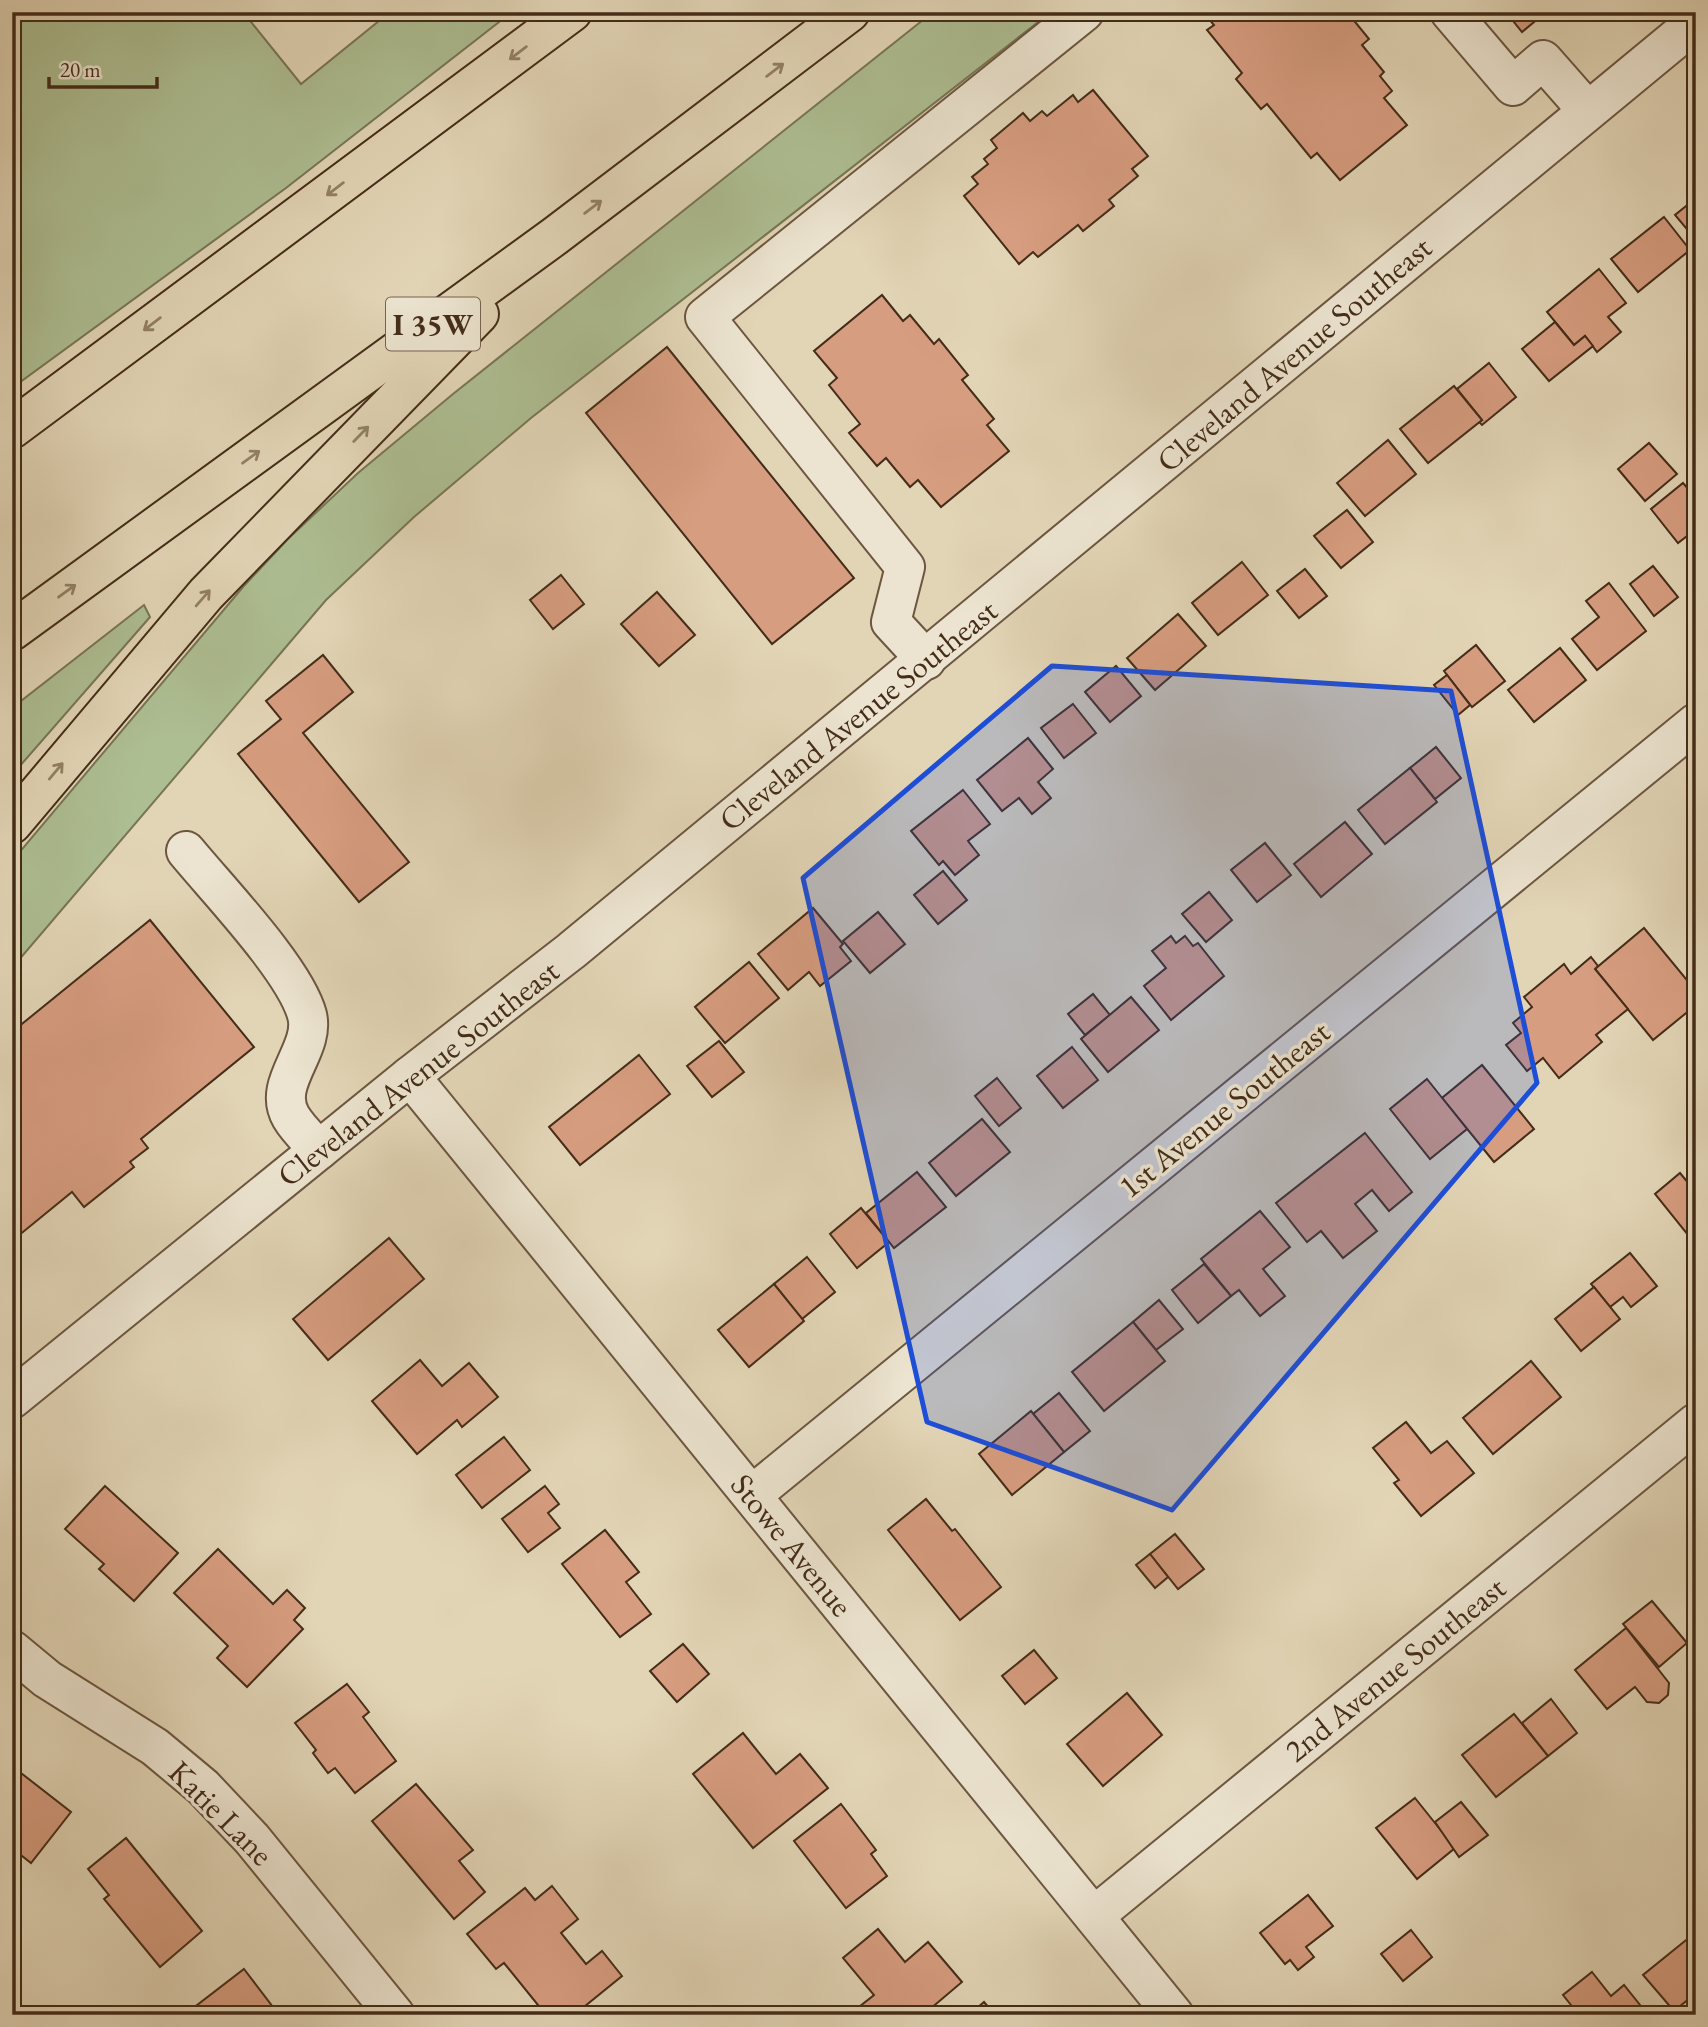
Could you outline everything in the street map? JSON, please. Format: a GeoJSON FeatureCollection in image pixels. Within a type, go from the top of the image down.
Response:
{"type":"FeatureCollection","features":[{"type":"Feature","properties":{"kind":"highway"},"geometry":{"type":"LineString","coordinates":[[12,429],[572,12]]}},
{"type":"Feature","properties":{"kind":"highway","name":"I 35W"},"geometry":{"type":"LineString","coordinates":[[12,631],[555,236],[850,12]]}},
{"type":"Feature","properties":{"kind":"highway"},"geometry":{"type":"LineString","coordinates":[[12,824],[206,594],[555,236]]}},
{"type":"Feature","properties":{"kind":"street"},"geometry":{"type":"LineString","coordinates":[[926,660],[891,622],[905,567],[705,317],[1084,12]]}},
{"type":"Feature","properties":{"kind":"street"},"geometry":{"type":"LineString","coordinates":[[1450,12],[1513,86],[1543,60],[1587,110]]}},
{"type":"Feature","properties":{"kind":"street","name":"Cleveland Avenue Southeast"},"geometry":{"type":"LineString","coordinates":[[12,1399],[410,1076],[571,951],[1696,22]]}},
{"type":"Feature","properties":{"kind":"street","name":"1st Avenue Southeast"},"geometry":{"type":"LineString","coordinates":[[752,1495],[1696,723]]}},
{"type":"Feature","properties":{"kind":"street"},"geometry":{"type":"LineString","coordinates":[[186,851],[284,971],[299,994],[308,1017],[307,1038],[285,1099],[290,1116],[319,1150]]}},
{"type":"Feature","properties":{"kind":"street","name":"Stowe Avenue"},"geometry":{"type":"LineString","coordinates":[[410,1076],[1174,2015]]}},
{"type":"Feature","properties":{"kind":"street","name":"2nd Avenue Southeast"},"geometry":{"type":"LineString","coordinates":[[1094,1916],[1696,1423]]}},
{"type":"Feature","properties":{"kind":"street","name":"Katie Lane"},"geometry":{"type":"LineString","coordinates":[[12,1650],[47,1679],[155,1747],[203,1787],[253,1839],[395,2015]]}},
{"type":"Feature","properties":{"kind":"highlighted area"},"geometry":{"type":"Polygon","coordinates":[[[1052,666],[1451,691],[1537,1083],[1172,1510],[927,1422],[803,878],[1052,666]]]}},
{"type":"Feature","properties":{"kind":"green space"},"geometry":{"type":"Polygon","coordinates":[[[12,12],[243,12],[301,84],[390,12],[512,12],[286,188],[12,388],[12,12]]]}},
{"type":"Feature","properties":{"kind":"green space"},"geometry":{"type":"Polygon","coordinates":[[[933,12],[1051,12],[531,418],[414,517],[326,600],[12,968],[12,861],[243,587],[288,539],[358,473],[453,394],[933,12]]]}},
{"type":"Feature","properties":{"kind":"green space"},"geometry":{"type":"Polygon","coordinates":[[[144,605],[150,617],[12,775],[12,708],[144,605]]]}},
{"type":"Feature","properties":{"kind":"building"},"geometry":{"type":"Polygon","coordinates":[[[1203,12],[1347,12],[1369,39],[1362,45],[1384,72],[1380,76],[1392,91],[1384,98],[1407,125],[1340,180],[1317,153],[1311,158],[1267,104],[1261,109],[1236,79],[1242,73],[1207,30],[1214,25],[1203,12]]]}},
{"type":"Feature","properties":{"kind":"building"},"geometry":{"type":"Polygon","coordinates":[[[1506,12],[1546,12],[1522,32],[1506,12]]]}},
{"type":"Feature","properties":{"kind":"building"},"geometry":{"type":"Polygon","coordinates":[[[1093,90],[1148,156],[1132,169],[1138,176],[1109,200],[1114,206],[1083,231],[1078,225],[1038,257],[1033,252],[1019,264],[964,196],[978,184],[972,177],[988,164],[984,159],[997,148],[991,140],[1023,113],[1030,121],[1042,111],[1047,116],[1073,95],[1078,102],[1093,90]]]}},
{"type":"Feature","properties":{"kind":"building"},"geometry":{"type":"Polygon","coordinates":[[[1696,198],[1696,240],[1675,215],[1696,198]]]}},
{"type":"Feature","properties":{"kind":"building"},"geometry":{"type":"Polygon","coordinates":[[[1664,217],[1690,250],[1638,292],[1611,259],[1664,217]]]}},
{"type":"Feature","properties":{"kind":"building"},"geometry":{"type":"Polygon","coordinates":[[[1599,269],[1626,303],[1608,317],[1621,332],[1597,352],[1585,336],[1574,345],[1547,312],[1599,269]]]}},
{"type":"Feature","properties":{"kind":"building"},"geometry":{"type":"Polygon","coordinates":[[[882,295],[903,321],[910,315],[934,344],[939,339],[968,375],[962,380],[994,419],[987,425],[1009,451],[941,507],[918,480],[910,487],[886,458],[877,466],[849,433],[860,424],[829,385],[837,378],[814,351],[882,295]]]}},
{"type":"Feature","properties":{"kind":"building"},"geometry":{"type":"Polygon","coordinates":[[[1555,322],[1574,345],[1585,336],[1593,346],[1549,381],[1522,349],[1555,322]]]}},
{"type":"Feature","properties":{"kind":"building"},"geometry":{"type":"Polygon","coordinates":[[[667,347],[854,578],[772,644],[586,413],[667,347]]]}},
{"type":"Feature","properties":{"kind":"building"},"geometry":{"type":"Polygon","coordinates":[[[1489,363],[1516,397],[1482,425],[1479,422],[1482,420],[1457,389],[1489,363]]]}},
{"type":"Feature","properties":{"kind":"building"},"geometry":{"type":"Polygon","coordinates":[[[1454,386],[1482,420],[1428,463],[1400,429],[1454,386]]]}},
{"type":"Feature","properties":{"kind":"building"},"geometry":{"type":"Polygon","coordinates":[[[1388,440],[1416,474],[1365,516],[1337,483],[1388,440]]]}},
{"type":"Feature","properties":{"kind":"building"},"geometry":{"type":"Polygon","coordinates":[[[1649,443],[1677,474],[1645,501],[1618,469],[1649,443]]]}},
{"type":"Feature","properties":{"kind":"building"},"geometry":{"type":"Polygon","coordinates":[[[1683,483],[1696,498],[1696,529],[1678,543],[1651,509],[1683,483]]]}},
{"type":"Feature","properties":{"kind":"building"},"geometry":{"type":"Polygon","coordinates":[[[1347,510],[1373,542],[1341,568],[1314,536],[1347,510]]]}},
{"type":"Feature","properties":{"kind":"building"},"geometry":{"type":"Polygon","coordinates":[[[1242,562],[1268,595],[1218,635],[1192,603],[1242,562]]]}},
{"type":"Feature","properties":{"kind":"building"},"geometry":{"type":"Polygon","coordinates":[[[1653,566],[1678,597],[1654,616],[1630,584],[1653,566]]]}},
{"type":"Feature","properties":{"kind":"building"},"geometry":{"type":"Polygon","coordinates":[[[1305,569],[1327,596],[1299,618],[1277,591],[1305,569]]]}},
{"type":"Feature","properties":{"kind":"building"},"geometry":{"type":"Polygon","coordinates":[[[561,575],[584,604],[553,629],[530,600],[561,575]]]}},
{"type":"Feature","properties":{"kind":"building"},"geometry":{"type":"Polygon","coordinates":[[[1609,583],[1646,631],[1597,670],[1572,639],[1599,617],[1586,601],[1609,583]]]}},
{"type":"Feature","properties":{"kind":"building"},"geometry":{"type":"Polygon","coordinates":[[[657,592],[695,635],[659,666],[621,624],[657,592]]]}},
{"type":"Feature","properties":{"kind":"building"},"geometry":{"type":"Polygon","coordinates":[[[1178,614],[1206,646],[1155,690],[1127,658],[1178,614]]]}},
{"type":"Feature","properties":{"kind":"building"},"geometry":{"type":"Polygon","coordinates":[[[1476,645],[1505,681],[1472,707],[1444,671],[1476,645]]]}},
{"type":"Feature","properties":{"kind":"building"},"geometry":{"type":"Polygon","coordinates":[[[1560,648],[1586,680],[1534,722],[1508,690],[1560,648]]]}},
{"type":"Feature","properties":{"kind":"building"},"geometry":{"type":"Polygon","coordinates":[[[323,655],[353,692],[303,733],[409,862],[359,902],[238,754],[281,719],[266,701],[323,655]]]}},
{"type":"Feature","properties":{"kind":"building"},"geometry":{"type":"Polygon","coordinates":[[[1116,666],[1141,696],[1110,722],[1085,692],[1116,666]]]}},
{"type":"Feature","properties":{"kind":"building"},"geometry":{"type":"Polygon","coordinates":[[[1447,675],[1470,705],[1458,715],[1434,685],[1447,675]]]}},
{"type":"Feature","properties":{"kind":"building"},"geometry":{"type":"Polygon","coordinates":[[[1073,704],[1096,733],[1064,758],[1041,728],[1073,704]]]}},
{"type":"Feature","properties":{"kind":"building"},"geometry":{"type":"Polygon","coordinates":[[[1028,738],[1053,769],[1038,782],[1051,798],[1032,814],[1019,798],[1002,811],[977,780],[1028,738]]]}},
{"type":"Feature","properties":{"kind":"building"},"geometry":{"type":"Polygon","coordinates":[[[1436,747],[1461,778],[1435,799],[1410,768],[1436,747]]]}},
{"type":"Feature","properties":{"kind":"building"},"geometry":{"type":"Polygon","coordinates":[[[1410,768],[1437,802],[1385,844],[1358,810],[1410,768]]]}},
{"type":"Feature","properties":{"kind":"building"},"geometry":{"type":"Polygon","coordinates":[[[963,790],[990,824],[968,841],[979,855],[955,875],[943,861],[939,865],[911,831],[963,790]]]}},
{"type":"Feature","properties":{"kind":"building"},"geometry":{"type":"Polygon","coordinates":[[[1345,822],[1372,854],[1321,897],[1294,864],[1345,822]]]}},
{"type":"Feature","properties":{"kind":"building"},"geometry":{"type":"Polygon","coordinates":[[[1265,843],[1291,875],[1257,902],[1231,870],[1265,843]]]}},
{"type":"Feature","properties":{"kind":"building"},"geometry":{"type":"Polygon","coordinates":[[[943,871],[967,900],[938,924],[914,895],[943,871]]]}},
{"type":"Feature","properties":{"kind":"building"},"geometry":{"type":"Polygon","coordinates":[[[1209,892],[1232,920],[1206,942],[1182,914],[1209,892]]]}},
{"type":"Feature","properties":{"kind":"building"},"geometry":{"type":"Polygon","coordinates":[[[813,908],[843,944],[840,947],[851,961],[820,986],[809,972],[788,990],[758,954],[813,908]]]}},
{"type":"Feature","properties":{"kind":"building"},"geometry":{"type":"Polygon","coordinates":[[[878,912],[905,944],[870,973],[843,941],[878,912]]]}},
{"type":"Feature","properties":{"kind":"building"},"geometry":{"type":"Polygon","coordinates":[[[150,920],[254,1047],[141,1139],[148,1148],[130,1162],[134,1167],[84,1207],[72,1192],[12,1241],[12,1032],[150,920]]]}},
{"type":"Feature","properties":{"kind":"building"},"geometry":{"type":"Polygon","coordinates":[[[1644,928],[1696,991],[1696,1005],[1653,1040],[1595,969],[1644,928]]]}},
{"type":"Feature","properties":{"kind":"building"},"geometry":{"type":"Polygon","coordinates":[[[1171,936],[1176,943],[1185,936],[1193,946],[1198,943],[1224,976],[1171,1020],[1144,986],[1166,968],[1152,951],[1171,936]]]}},
{"type":"Feature","properties":{"kind":"building"},"geometry":{"type":"Polygon","coordinates":[[[1591,957],[1598,966],[1595,969],[1628,1009],[1596,1035],[1602,1042],[1559,1078],[1543,1058],[1527,1071],[1506,1045],[1521,1033],[1513,1023],[1532,1007],[1524,997],[1564,964],[1571,974],[1591,957]]]}},
{"type":"Feature","properties":{"kind":"building"},"geometry":{"type":"Polygon","coordinates":[[[749,962],[779,998],[725,1043],[695,1007],[749,962]]]}},
{"type":"Feature","properties":{"kind":"building"},"geometry":{"type":"Polygon","coordinates":[[[1093,994],[1110,1015],[1085,1035],[1068,1014],[1093,994]]]}},
{"type":"Feature","properties":{"kind":"building"},"geometry":{"type":"Polygon","coordinates":[[[1131,997],[1159,1030],[1108,1072],[1081,1039],[1131,997]]]}},
{"type":"Feature","properties":{"kind":"building"},"geometry":{"type":"Polygon","coordinates":[[[719,1041],[744,1072],[712,1097],[687,1066],[719,1041]]]}},
{"type":"Feature","properties":{"kind":"building"},"geometry":{"type":"Polygon","coordinates":[[[1072,1047],[1098,1080],[1063,1108],[1037,1076],[1072,1047]]]}},
{"type":"Feature","properties":{"kind":"building"},"geometry":{"type":"Polygon","coordinates":[[[639,1055],[670,1094],[580,1165],[549,1127],[639,1055]]]}},
{"type":"Feature","properties":{"kind":"building"},"geometry":{"type":"Polygon","coordinates":[[[1482,1065],[1534,1129],[1494,1162],[1442,1098],[1482,1065]]]}},
{"type":"Feature","properties":{"kind":"building"},"geometry":{"type":"Polygon","coordinates":[[[997,1078],[1021,1108],[999,1126],[975,1096],[997,1078]]]}},
{"type":"Feature","properties":{"kind":"building"},"geometry":{"type":"Polygon","coordinates":[[[1427,1079],[1467,1129],[1430,1159],[1390,1109],[1427,1079]]]}},
{"type":"Feature","properties":{"kind":"building"},"geometry":{"type":"Polygon","coordinates":[[[982,1119],[1010,1152],[956,1196],[929,1163],[982,1119]]]}},
{"type":"Feature","properties":{"kind":"building"},"geometry":{"type":"Polygon","coordinates":[[[1365,1133],[1412,1192],[1389,1211],[1372,1190],[1355,1204],[1377,1231],[1343,1258],[1321,1231],[1307,1242],[1276,1203],[1365,1133]]]}},
{"type":"Feature","properties":{"kind":"building"},"geometry":{"type":"Polygon","coordinates":[[[917,1172],[946,1207],[894,1248],[866,1213],[917,1172]]]}},
{"type":"Feature","properties":{"kind":"building"},"geometry":{"type":"Polygon","coordinates":[[[1680,1173],[1694,1190],[1696,1188],[1696,1245],[1655,1194],[1680,1173]]]}},
{"type":"Feature","properties":{"kind":"building"},"geometry":{"type":"Polygon","coordinates":[[[861,1208],[889,1242],[857,1268],[830,1234],[861,1208]]]}},
{"type":"Feature","properties":{"kind":"building"},"geometry":{"type":"Polygon","coordinates":[[[1260,1211],[1290,1247],[1263,1269],[1285,1296],[1260,1316],[1239,1290],[1231,1296],[1201,1259],[1260,1211]]]}},
{"type":"Feature","properties":{"kind":"building"},"geometry":{"type":"Polygon","coordinates":[[[389,1238],[424,1279],[328,1360],[293,1319],[389,1238]]]}},
{"type":"Feature","properties":{"kind":"building"},"geometry":{"type":"Polygon","coordinates":[[[1630,1253],[1657,1286],[1631,1307],[1623,1297],[1610,1307],[1591,1284],[1630,1253]]]}},
{"type":"Feature","properties":{"kind":"building"},"geometry":{"type":"Polygon","coordinates":[[[807,1257],[835,1292],[802,1319],[774,1284],[807,1257]]]}},
{"type":"Feature","properties":{"kind":"building"},"geometry":{"type":"Polygon","coordinates":[[[1204,1264],[1231,1296],[1198,1323],[1172,1290],[1204,1264]]]}},
{"type":"Feature","properties":{"kind":"building"},"geometry":{"type":"Polygon","coordinates":[[[774,1284],[804,1321],[749,1367],[718,1330],[774,1284]]]}},
{"type":"Feature","properties":{"kind":"building"},"geometry":{"type":"Polygon","coordinates":[[[1594,1287],[1620,1319],[1581,1351],[1555,1319],[1594,1287]]]}},
{"type":"Feature","properties":{"kind":"building"},"geometry":{"type":"Polygon","coordinates":[[[1159,1300],[1183,1329],[1156,1350],[1133,1322],[1159,1300]]]}},
{"type":"Feature","properties":{"kind":"building"},"geometry":{"type":"Polygon","coordinates":[[[1133,1322],[1165,1361],[1104,1411],[1072,1372],[1133,1322]]]}},
{"type":"Feature","properties":{"kind":"building"},"geometry":{"type":"Polygon","coordinates":[[[420,1360],[442,1386],[469,1363],[498,1397],[462,1427],[457,1420],[417,1454],[372,1401],[420,1360]]]}},
{"type":"Feature","properties":{"kind":"building"},"geometry":{"type":"Polygon","coordinates":[[[1531,1361],[1561,1397],[1493,1454],[1463,1418],[1531,1361]]]}},
{"type":"Feature","properties":{"kind":"building"},"geometry":{"type":"Polygon","coordinates":[[[1059,1393],[1090,1431],[1064,1452],[1033,1414],[1059,1393]]]}},
{"type":"Feature","properties":{"kind":"building"},"geometry":{"type":"Polygon","coordinates":[[[1031,1411],[1064,1452],[1012,1495],[979,1454],[1031,1411]]]}},
{"type":"Feature","properties":{"kind":"building"},"geometry":{"type":"Polygon","coordinates":[[[1406,1422],[1431,1453],[1447,1441],[1474,1473],[1421,1516],[1394,1483],[1399,1480],[1373,1448],[1406,1422]]]}},
{"type":"Feature","properties":{"kind":"building"},"geometry":{"type":"Polygon","coordinates":[[[504,1437],[530,1470],[482,1508],[456,1475],[504,1437]]]}},
{"type":"Feature","properties":{"kind":"building"},"geometry":{"type":"Polygon","coordinates":[[[105,1486],[178,1553],[134,1601],[99,1569],[104,1564],[65,1529],[105,1486]]]}},
{"type":"Feature","properties":{"kind":"building"},"geometry":{"type":"Polygon","coordinates":[[[545,1486],[559,1504],[548,1513],[560,1528],[528,1552],[502,1519],[545,1486]]]}},
{"type":"Feature","properties":{"kind":"building"},"geometry":{"type":"Polygon","coordinates":[[[926,1499],[952,1531],[955,1529],[1001,1587],[960,1620],[888,1530],[926,1499]]]}},
{"type":"Feature","properties":{"kind":"building"},"geometry":{"type":"Polygon","coordinates":[[[605,1530],[639,1572],[626,1582],[651,1614],[620,1637],[562,1564],[605,1530]]]}},
{"type":"Feature","properties":{"kind":"building"},"geometry":{"type":"Polygon","coordinates":[[[1175,1534],[1204,1569],[1178,1589],[1150,1554],[1175,1534]]]}},
{"type":"Feature","properties":{"kind":"building"},"geometry":{"type":"Polygon","coordinates":[[[218,1549],[273,1604],[287,1590],[305,1608],[294,1620],[303,1629],[247,1687],[217,1658],[228,1646],[174,1593],[218,1549]]]}},
{"type":"Feature","properties":{"kind":"building"},"geometry":{"type":"Polygon","coordinates":[[[1150,1554],[1168,1577],[1155,1588],[1136,1565],[1150,1554]]]}},
{"type":"Feature","properties":{"kind":"building"},"geometry":{"type":"Polygon","coordinates":[[[1652,1601],[1687,1643],[1659,1667],[1623,1624],[1652,1601]]]}},
{"type":"Feature","properties":{"kind":"building"},"geometry":{"type":"Polygon","coordinates":[[[1626,1628],[1669,1683],[1668,1695],[1659,1703],[1647,1702],[1635,1687],[1607,1709],[1575,1670],[1626,1628]]]}},
{"type":"Feature","properties":{"kind":"building"},"geometry":{"type":"Polygon","coordinates":[[[683,1644],[709,1674],[677,1702],[650,1671],[683,1644]]]}},
{"type":"Feature","properties":{"kind":"building"},"geometry":{"type":"Polygon","coordinates":[[[1034,1650],[1057,1678],[1025,1704],[1002,1676],[1034,1650]]]}},
{"type":"Feature","properties":{"kind":"building"},"geometry":{"type":"Polygon","coordinates":[[[347,1684],[369,1712],[363,1717],[396,1761],[355,1793],[335,1768],[328,1773],[313,1753],[316,1750],[295,1723],[347,1684]]]}},
{"type":"Feature","properties":{"kind":"building"},"geometry":{"type":"Polygon","coordinates":[[[1127,1693],[1162,1735],[1103,1786],[1067,1744],[1127,1693]]]}},
{"type":"Feature","properties":{"kind":"building"},"geometry":{"type":"Polygon","coordinates":[[[1551,1699],[1577,1733],[1548,1756],[1522,1723],[1551,1699]]]}},
{"type":"Feature","properties":{"kind":"building"},"geometry":{"type":"Polygon","coordinates":[[[1514,1714],[1548,1756],[1496,1797],[1462,1755],[1514,1714]]]}},
{"type":"Feature","properties":{"kind":"building"},"geometry":{"type":"Polygon","coordinates":[[[743,1733],[776,1774],[800,1754],[828,1788],[753,1848],[693,1774],[743,1733]]]}},
{"type":"Feature","properties":{"kind":"building"},"geometry":{"type":"Polygon","coordinates":[[[12,1766],[71,1812],[31,1863],[12,1848],[12,1766]]]}},
{"type":"Feature","properties":{"kind":"building"},"geometry":{"type":"Polygon","coordinates":[[[416,1784],[473,1850],[459,1861],[485,1892],[454,1919],[372,1821],[416,1784]]]}},
{"type":"Feature","properties":{"kind":"building"},"geometry":{"type":"Polygon","coordinates":[[[1415,1798],[1455,1848],[1417,1879],[1376,1828],[1415,1798]]]}},
{"type":"Feature","properties":{"kind":"building"},"geometry":{"type":"Polygon","coordinates":[[[1461,1802],[1488,1835],[1459,1857],[1435,1822],[1461,1802]]]}},
{"type":"Feature","properties":{"kind":"building"},"geometry":{"type":"Polygon","coordinates":[[[841,1804],[876,1850],[871,1854],[887,1876],[846,1908],[794,1841],[841,1804]]]}},
{"type":"Feature","properties":{"kind":"building"},"geometry":{"type":"Polygon","coordinates":[[[126,1838],[202,1931],[160,1967],[104,1899],[109,1895],[88,1869],[126,1838]]]}},
{"type":"Feature","properties":{"kind":"building"},"geometry":{"type":"Polygon","coordinates":[[[552,1886],[578,1919],[561,1933],[586,1964],[602,1951],[622,1976],[574,2015],[546,2015],[504,1963],[496,1969],[467,1934],[525,1888],[535,1900],[552,1886]]]}},
{"type":"Feature","properties":{"kind":"building"},"geometry":{"type":"Polygon","coordinates":[[[1308,1895],[1333,1926],[1306,1947],[1314,1957],[1298,1970],[1290,1960],[1285,1964],[1260,1933],[1308,1895]]]}},
{"type":"Feature","properties":{"kind":"building"},"geometry":{"type":"Polygon","coordinates":[[[878,1929],[905,1962],[928,1942],[962,1982],[923,2015],[866,2015],[859,2007],[874,1995],[843,1958],[878,1929]]]}},
{"type":"Feature","properties":{"kind":"building"},"geometry":{"type":"Polygon","coordinates":[[[1411,1930],[1432,1957],[1403,1981],[1381,1954],[1411,1930]]]}},
{"type":"Feature","properties":{"kind":"building"},"geometry":{"type":"Polygon","coordinates":[[[1696,1932],[1696,1993],[1674,2011],[1643,1975],[1696,1932]]]}},
{"type":"Feature","properties":{"kind":"building"},"geometry":{"type":"Polygon","coordinates":[[[244,1969],[279,2015],[197,2015],[192,2009],[244,1969]]]}},
{"type":"Feature","properties":{"kind":"building"},"geometry":{"type":"Polygon","coordinates":[[[1592,1972],[1611,1996],[1624,1985],[1648,2015],[1579,2015],[1563,1995],[1592,1972]]]}},
{"type":"Feature","properties":{"kind":"building"},"geometry":{"type":"Polygon","coordinates":[[[984,2002],[995,2015],[969,2015],[984,2002]]]}}]}
